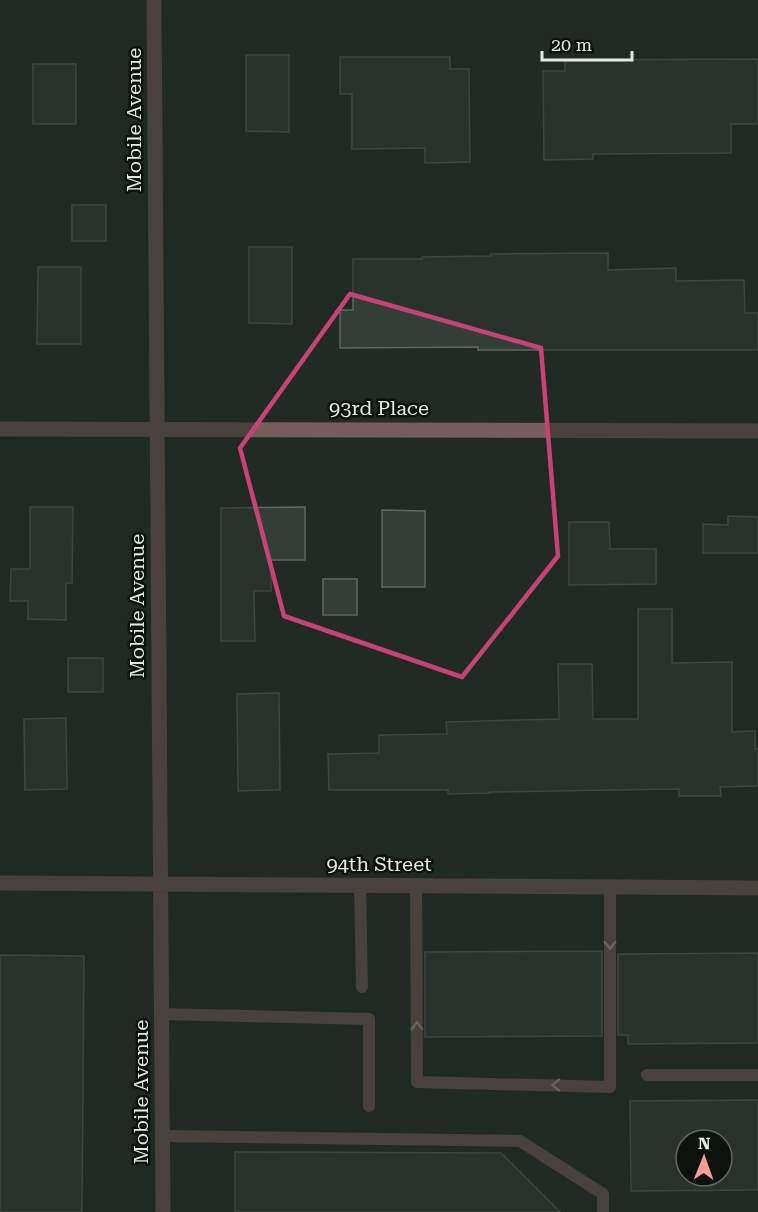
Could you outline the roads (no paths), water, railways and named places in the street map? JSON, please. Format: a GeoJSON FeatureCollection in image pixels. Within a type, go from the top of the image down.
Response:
{"type":"FeatureCollection","features":[{"type":"Feature","properties":{"kind":"street","name":"Mobile Avenue"},"geometry":{"type":"LineString","coordinates":[[154,0],[163,1212]]}},
{"type":"Feature","properties":{"kind":"street","name":"93rd Place"},"geometry":{"type":"LineString","coordinates":[[0,429],[758,431]]}},
{"type":"Feature","properties":{"kind":"street","name":"94th Street"},"geometry":{"type":"LineString","coordinates":[[0,883],[758,888]]}},
{"type":"Feature","properties":{"kind":"lane"},"geometry":{"type":"LineString","coordinates":[[360,885],[362,987]]}},
{"type":"Feature","properties":{"kind":"lane"},"geometry":{"type":"LineString","coordinates":[[416,886],[417,1082],[610,1087],[610,887]]}},
{"type":"Feature","properties":{"kind":"lane"},"geometry":{"type":"LineString","coordinates":[[161,1014],[369,1020],[369,1106]]}},
{"type":"Feature","properties":{"kind":"lane"},"geometry":{"type":"LineString","coordinates":[[647,1075],[758,1075]]}},
{"type":"Feature","properties":{"kind":"lane"},"geometry":{"type":"LineString","coordinates":[[162,1136],[520,1141],[603,1194],[603,1212]]}}]}
